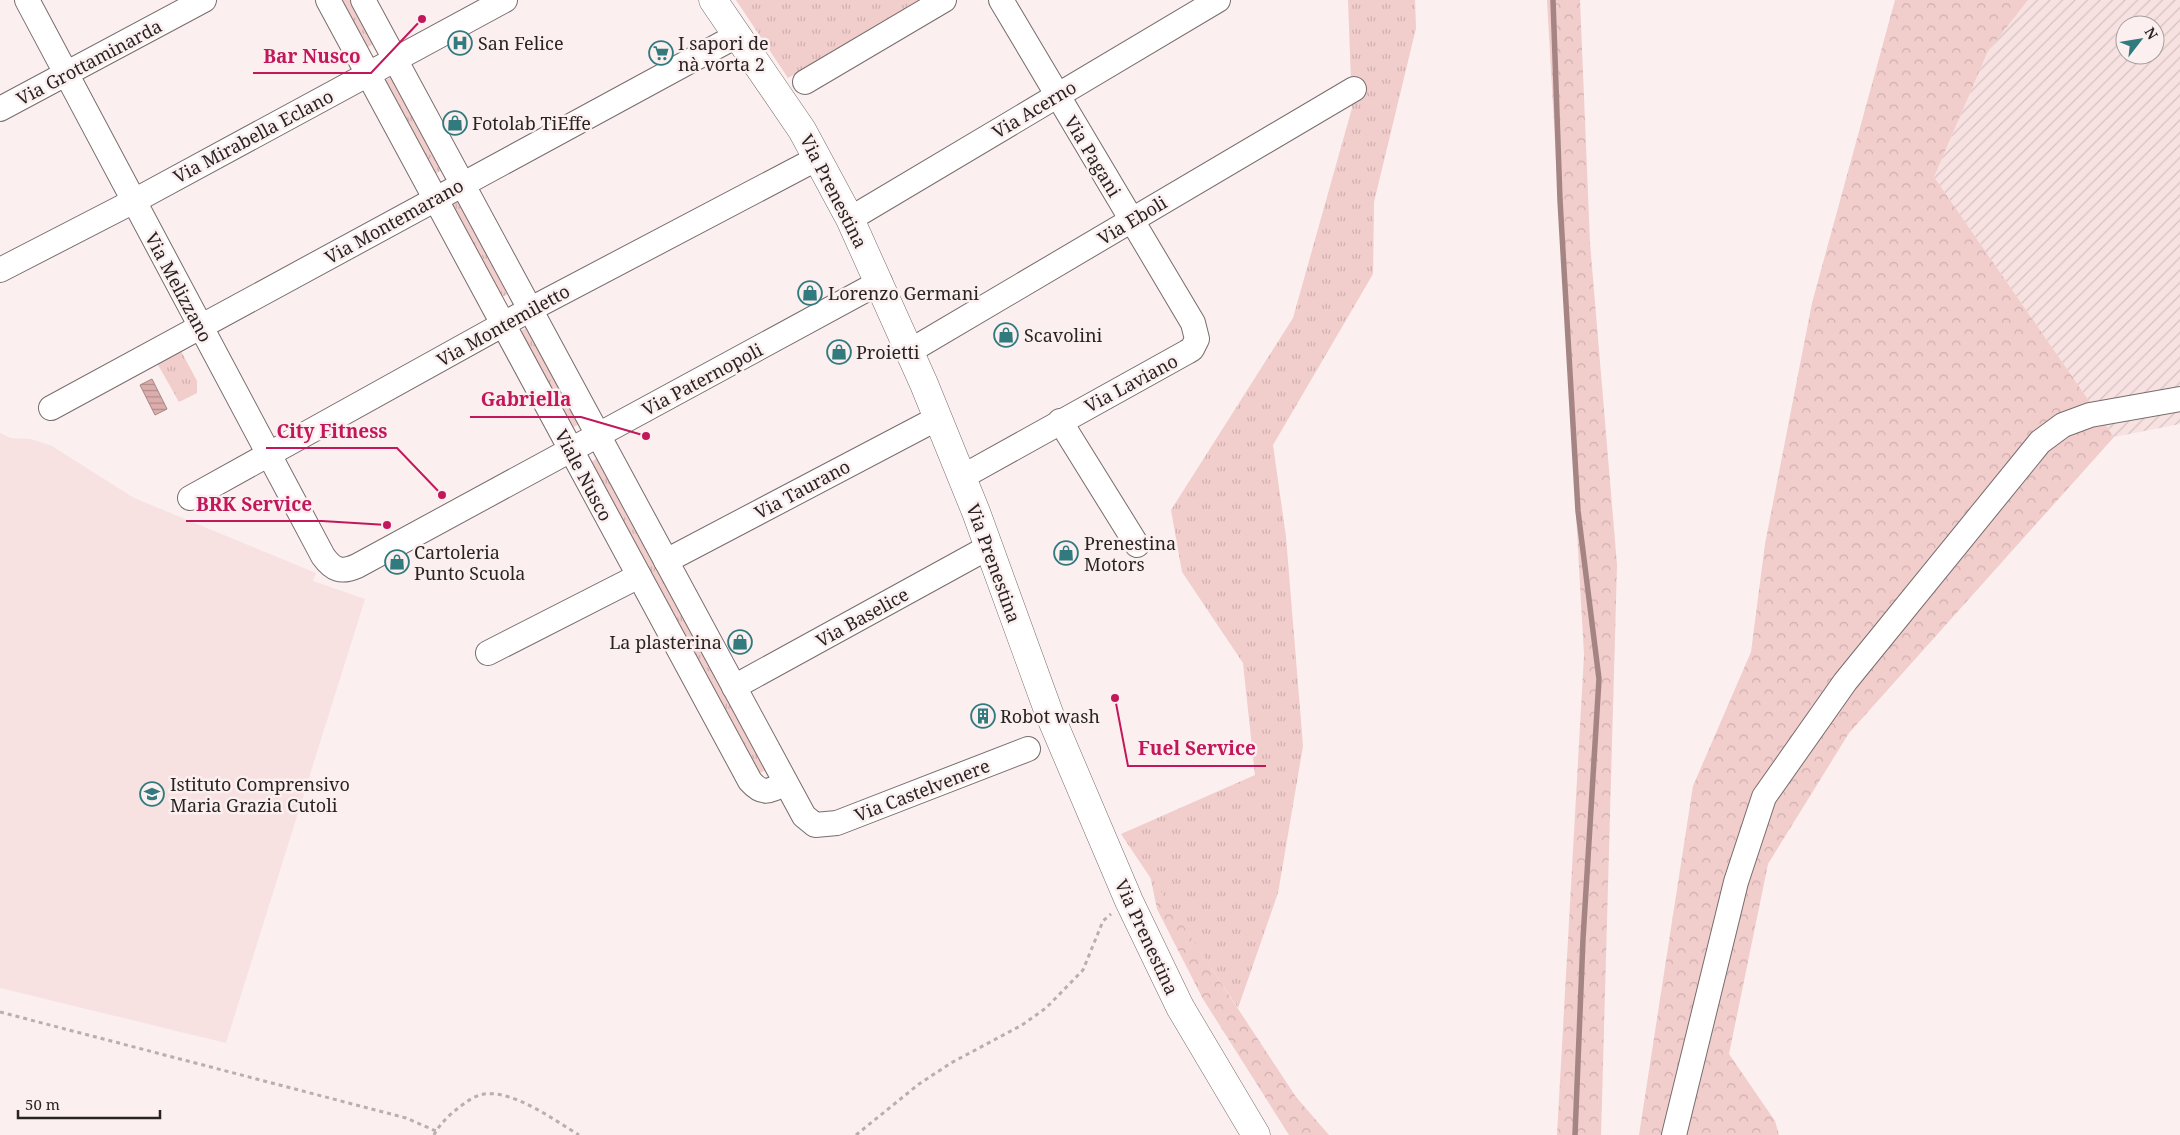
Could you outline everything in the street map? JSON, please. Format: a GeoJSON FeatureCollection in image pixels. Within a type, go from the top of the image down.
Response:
{"type":"FeatureCollection","features":[{"type":"Feature","properties":{"kind":"main road","name":"Via Prenestina"},"geometry":{"type":"LineString","coordinates":[[713,0],[787,105],[850,218],[880,282],[938,418],[989,548],[1049,713],[1129,901],[1180,1007],[1256,1135]]}},
{"type":"Feature","properties":{"kind":"street","name":"Via Melizzano"},"geometry":{"type":"LineString","coordinates":[[26,0],[323,556],[337,570]]}},
{"type":"Feature","properties":{"kind":"street","name":"Via Grottaminarda"},"geometry":{"type":"LineString","coordinates":[[0,109],[204,0]]}},
{"type":"Feature","properties":{"kind":"street","name":"Viale Nusco"},"geometry":{"type":"LineString","coordinates":[[328,0],[750,781],[759,790],[765,791],[785,783]]}},
{"type":"Feature","properties":{"kind":"street","name":"Viale Nusco"},"geometry":{"type":"LineString","coordinates":[[363,0],[785,783],[804,816],[815,825]]}},
{"type":"Feature","properties":{"kind":"street","name":"Via Mirabella Eclano"},"geometry":{"type":"LineString","coordinates":[[0,270],[134,201],[505,0]]}},
{"type":"Feature","properties":{"kind":"street"},"geometry":{"type":"LineString","coordinates":[[806,82],[944,0]]}},
{"type":"Feature","properties":{"kind":"street","name":"Via Pagani"},"geometry":{"type":"LineString","coordinates":[[1002,0],[1057,96],[1193,323],[1197,339]]}},
{"type":"Feature","properties":{"kind":"street","name":"Via Acerno"},"geometry":{"type":"LineString","coordinates":[[850,218],[1218,0]]}},
{"type":"Feature","properties":{"kind":"street","name":"Via Montemarano"},"geometry":{"type":"LineString","coordinates":[[51,408],[738,35]]}},
{"type":"Feature","properties":{"kind":"street","name":"Via Eboli"},"geometry":{"type":"LineString","coordinates":[[910,351],[1354,89]]}},
{"type":"Feature","properties":{"kind":"street","name":"Via Montemiletto"},"geometry":{"type":"LineString","coordinates":[[190,498],[268,453],[529,310],[818,158]]}},
{"type":"Feature","properties":{"kind":"street","name":"Via Paternopoli"},"geometry":{"type":"LineString","coordinates":[[337,570],[357,566],[880,282]]}},
{"type":"Feature","properties":{"kind":"street","name":"Via Laviano"},"geometry":{"type":"LineString","coordinates":[[962,477],[1187,352],[1192,349],[1197,339]]}},
{"type":"Feature","properties":{"kind":"street"},"geometry":{"type":"LineString","coordinates":[[1674,1135],[1736,882],[1764,797],[1845,682],[2040,442],[2064,425],[2090,415],[2180,399]]}},
{"type":"Feature","properties":{"kind":"street","name":"Via Taurano"},"geometry":{"type":"LineString","coordinates":[[666,561],[938,418]]}},
{"type":"Feature","properties":{"kind":"street"},"geometry":{"type":"LineString","coordinates":[[1060,421],[1137,544]]}},
{"type":"Feature","properties":{"kind":"street","name":"Via Baselice"},"geometry":{"type":"LineString","coordinates":[[734,687],[989,548]]}},
{"type":"Feature","properties":{"kind":"street"},"geometry":{"type":"LineString","coordinates":[[488,653],[639,576]]}},
{"type":"Feature","properties":{"kind":"street","name":"Via Castelvenere"},"geometry":{"type":"LineString","coordinates":[[815,825],[837,823],[1028,750]]}},
{"type":"Feature","properties":{"kind":"path"},"geometry":{"type":"LineString","coordinates":[[856,1135],[887,1108],[935,1073],[1008,1033],[1046,1008],[1083,970],[1103,921],[1129,901]]}},
{"type":"Feature","properties":{"kind":"path"},"geometry":{"type":"LineString","coordinates":[[0,1012],[406,1118],[435,1133],[464,1103],[482,1094],[494,1094],[506,1096],[535,1109],[579,1135]]}},
{"type":"Feature","properties":{"kind":"shaded area"},"geometry":{"type":"Polygon","coordinates":[[[2028,0],[2180,0],[2180,424],[2114,437],[1934,177],[1988,51],[2028,0]]]}},
{"type":"Feature","properties":{"kind":"shaded area"},"geometry":{"type":"Polygon","coordinates":[[[152,379],[167,409],[155,415],[140,385],[152,379]]]}},
{"type":"Feature","properties":{"kind":"shaded area","name":"Istituto Comprensivo Maria Grazia Cutoli"},"geometry":{"type":"Polygon","coordinates":[[[0,433],[11,438],[31,439],[52,446],[134,498],[316,573],[313,581],[365,599],[226,1043],[0,988],[0,433]]]}},
{"type":"Feature","properties":{"kind":"green space"},"geometry":{"type":"Polygon","coordinates":[[[340,0],[354,0],[377,42],[366,48],[340,0]]]}},
{"type":"Feature","properties":{"kind":"green space"},"geometry":{"type":"Polygon","coordinates":[[[736,0],[927,0],[788,78],[736,0]]]}},
{"type":"Feature","properties":{"kind":"green space"},"geometry":{"type":"Polygon","coordinates":[[[1348,0],[1415,0],[1416,28],[1374,202],[1373,274],[1273,445],[1286,537],[1303,746],[1278,893],[1238,1008],[1121,834],[1255,775],[1243,663],[1182,572],[1171,510],[1293,318],[1352,108],[1348,0]]]}},
{"type":"Feature","properties":{"kind":"green space"},"geometry":{"type":"Polygon","coordinates":[[[1547,0],[1580,0],[1590,243],[1617,565],[1601,1135],[1557,1135],[1584,655],[1547,0]]]}},
{"type":"Feature","properties":{"kind":"green space"},"geometry":{"type":"Polygon","coordinates":[[[1895,0],[2028,0],[1988,51],[1934,177],[2114,437],[1849,733],[1768,864],[1729,1054],[1775,1121],[1779,1135],[1639,1135],[1693,786],[1751,652],[1765,544],[1812,303],[1895,0]]]}},
{"type":"Feature","properties":{"kind":"green space"},"geometry":{"type":"Polygon","coordinates":[[[395,75],[446,168],[435,174],[384,81],[395,75]]]}},
{"type":"Feature","properties":{"kind":"green space"},"geometry":{"type":"Polygon","coordinates":[[[460,196],[512,292],[500,298],[449,202],[460,196]]]}},
{"type":"Feature","properties":{"kind":"green space"},"geometry":{"type":"Polygon","coordinates":[[[530,326],[583,422],[572,428],[519,332],[530,326]]]}},
{"type":"Feature","properties":{"kind":"green space"},"geometry":{"type":"Polygon","coordinates":[[[181,351],[197,381],[197,393],[179,402],[157,363],[181,351]]]}},
{"type":"Feature","properties":{"kind":"green space"},"geometry":{"type":"Polygon","coordinates":[[[601,456],[771,767],[760,773],[591,462],[601,456]]]}},
{"type":"Feature","properties":{"kind":"green space"},"geometry":{"type":"Polygon","coordinates":[[[1150,875],[1296,1097],[1329,1135],[1289,1135],[1203,999],[1157,909],[1150,875]]]}},
{"type":"Feature","properties":{"kind":"waterway"},"geometry":{"type":"LineString","coordinates":[[1553,0],[1560,200],[1578,511],[1599,679],[1583,939],[1575,1135]]}},
{"type":"Feature","properties":{"kind":"place","name":"Bar Nusco"},"geometry":{"type":"Point","coordinates":[422,19]}},
{"type":"Feature","properties":{"kind":"place","name":"San Felice"},"geometry":{"type":"Point","coordinates":[460,43]}},
{"type":"Feature","properties":{"kind":"place","name":"I sapori de nà vorta 2"},"geometry":{"type":"Point","coordinates":[661,53]}},
{"type":"Feature","properties":{"kind":"place","name":"Fotolab TiEffe"},"geometry":{"type":"Point","coordinates":[455,123]}},
{"type":"Feature","properties":{"kind":"place","name":"Lorenzo Germani"},"geometry":{"type":"Point","coordinates":[810,293]}},
{"type":"Feature","properties":{"kind":"place","name":"Scavolini"},"geometry":{"type":"Point","coordinates":[1006,335]}},
{"type":"Feature","properties":{"kind":"place","name":"Proietti"},"geometry":{"type":"Point","coordinates":[839,352]}},
{"type":"Feature","properties":{"kind":"place","name":"Gabriella"},"geometry":{"type":"Point","coordinates":[646,436]}},
{"type":"Feature","properties":{"kind":"place","name":"City Fitness"},"geometry":{"type":"Point","coordinates":[442,495]}},
{"type":"Feature","properties":{"kind":"place","name":"BRK Service"},"geometry":{"type":"Point","coordinates":[387,525]}},
{"type":"Feature","properties":{"kind":"place","name":"Prenestina Motors"},"geometry":{"type":"Point","coordinates":[1066,553]}},
{"type":"Feature","properties":{"kind":"place","name":"Cartoleria Punto Scuola"},"geometry":{"type":"Point","coordinates":[397,562]}},
{"type":"Feature","properties":{"kind":"place","name":"La plasterina"},"geometry":{"type":"Point","coordinates":[740,642]}},
{"type":"Feature","properties":{"kind":"place","name":"Fuel Service"},"geometry":{"type":"Point","coordinates":[1115,698]}},
{"type":"Feature","properties":{"kind":"place","name":"Robot wash"},"geometry":{"type":"Point","coordinates":[983,716]}},
{"type":"Feature","properties":{"kind":"place","name":"Istituto Comprensivo Maria Grazia Cutoli"},"geometry":{"type":"Point","coordinates":[152,794]}}]}
